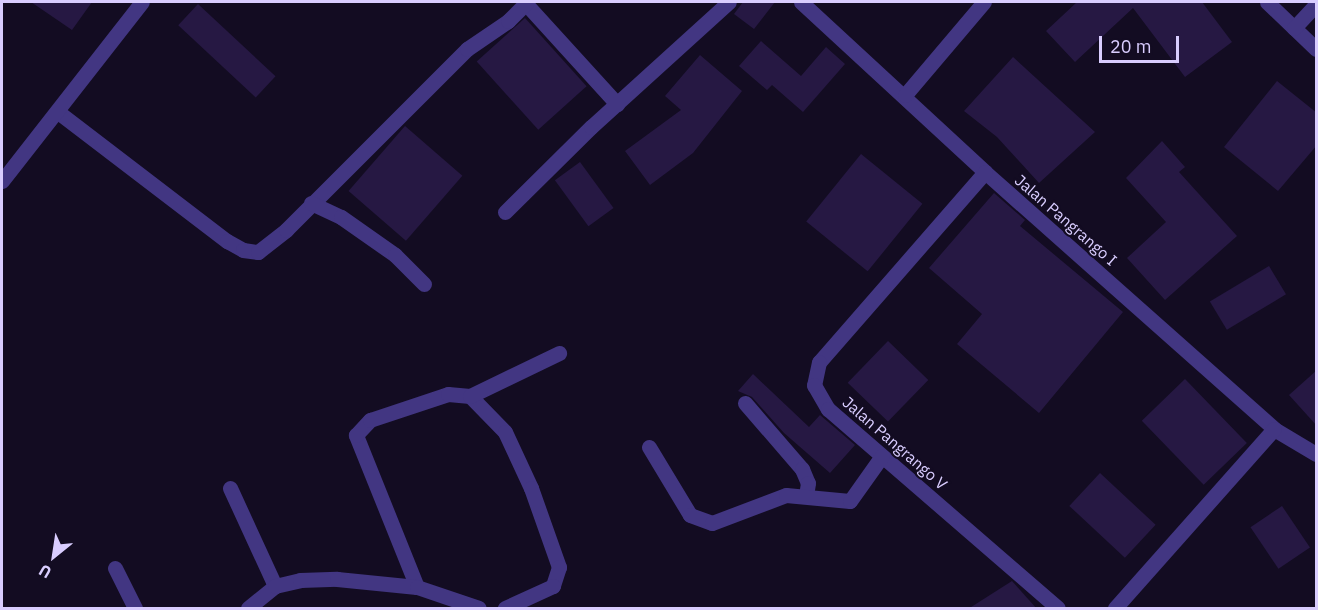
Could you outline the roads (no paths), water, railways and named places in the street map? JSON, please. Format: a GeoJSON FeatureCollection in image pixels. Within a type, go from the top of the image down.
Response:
{"type":"FeatureCollection","features":[{"type":"Feature","properties":{"kind":"street"},"geometry":{"type":"LineString","coordinates":[[2,182],[142,2]]}},
{"type":"Feature","properties":{"kind":"street"},"geometry":{"type":"LineString","coordinates":[[505,212],[617,104],[729,2]]}},
{"type":"Feature","properties":{"kind":"street","name":"Jalan Pangrango I"},"geometry":{"type":"LineString","coordinates":[[801,2],[905,95],[985,172],[1274,429],[1317,454]]}},
{"type":"Feature","properties":{"kind":"street"},"geometry":{"type":"LineString","coordinates":[[905,95],[984,2]]}},
{"type":"Feature","properties":{"kind":"street"},"geometry":{"type":"LineString","coordinates":[[1267,2],[1317,49]]}},
{"type":"Feature","properties":{"kind":"street"},"geometry":{"type":"LineString","coordinates":[[58,112],[243,250],[258,252],[467,49],[527,3],[617,104]]}},
{"type":"Feature","properties":{"kind":"street"},"geometry":{"type":"LineString","coordinates":[[1294,28],[1317,4]]}},
{"type":"Feature","properties":{"kind":"street","name":"Jalan Pangrango V"},"geometry":{"type":"LineString","coordinates":[[985,172],[819,362],[814,385],[828,409],[1058,609]]}},
{"type":"Feature","properties":{"kind":"street"},"geometry":{"type":"LineString","coordinates":[[311,203],[341,217],[395,255],[424,284]]}},
{"type":"Feature","properties":{"kind":"street"},"geometry":{"type":"LineString","coordinates":[[417,587],[356,435],[370,420],[448,394],[470,396],[560,353]]}},
{"type":"Feature","properties":{"kind":"street"},"geometry":{"type":"LineString","coordinates":[[470,396],[506,432],[531,488],[559,567],[553,586],[505,609]]}},
{"type":"Feature","properties":{"kind":"street"},"geometry":{"type":"LineString","coordinates":[[745,404],[802,469],[808,483],[806,495]]}},
{"type":"Feature","properties":{"kind":"street"},"geometry":{"type":"LineString","coordinates":[[1115,609],[1274,429]]}},
{"type":"Feature","properties":{"kind":"street"},"geometry":{"type":"LineString","coordinates":[[649,447],[690,515],[702,522],[727,520],[786,495],[806,495],[850,501],[882,456]]}},
{"type":"Feature","properties":{"kind":"street"},"geometry":{"type":"LineString","coordinates":[[230,488],[275,586]]}},
{"type":"Feature","properties":{"kind":"street"},"geometry":{"type":"LineString","coordinates":[[115,568],[135,609]]}},
{"type":"Feature","properties":{"kind":"street"},"geometry":{"type":"LineString","coordinates":[[248,609],[275,586],[300,580],[337,579],[417,587],[479,609]]}}]}
